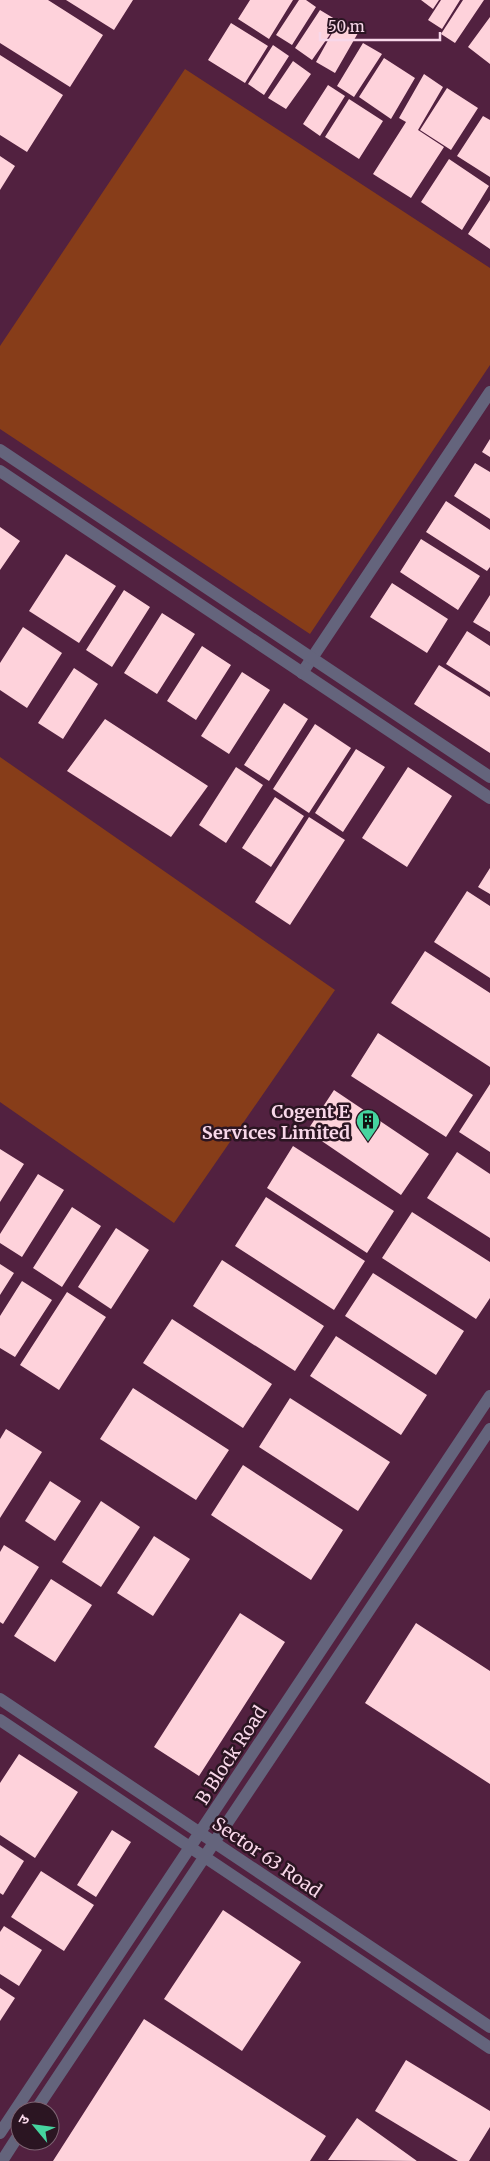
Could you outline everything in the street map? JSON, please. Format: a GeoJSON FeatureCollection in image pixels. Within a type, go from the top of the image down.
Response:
{"type":"FeatureCollection","features":[{"type":"Feature","properties":{"kind":"street"},"geometry":{"type":"LineString","coordinates":[[302,673],[490,392]]}},
{"type":"Feature","properties":{"kind":"street"},"geometry":{"type":"LineString","coordinates":[[0,450],[490,777]]}},
{"type":"Feature","properties":{"kind":"street"},"geometry":{"type":"LineString","coordinates":[[0,470],[490,798]]}},
{"type":"Feature","properties":{"kind":"street","name":"B Block Road"},"geometry":{"type":"LineString","coordinates":[[0,2132],[191,1848],[490,1396]]}},
{"type":"Feature","properties":{"kind":"street","name":"B Block Road"},"geometry":{"type":"LineString","coordinates":[[42,2101],[490,1428]]}},
{"type":"Feature","properties":{"kind":"street","name":"Sector 63 Road"},"geometry":{"type":"LineString","coordinates":[[0,1699],[490,2027]]}},
{"type":"Feature","properties":{"kind":"street","name":"Sector 63 Road"},"geometry":{"type":"LineString","coordinates":[[0,1720],[490,2048]]}},
{"type":"Feature","properties":{"kind":"street"},"geometry":{"type":"LineString","coordinates":[[2,2161],[10,2149]]}},
{"type":"Feature","properties":{"kind":"shaded area"},"geometry":{"type":"Polygon","coordinates":[[[185,69],[490,268],[490,365],[310,634],[0,429],[0,346],[185,69]]]}},
{"type":"Feature","properties":{"kind":"shaded area"},"geometry":{"type":"Polygon","coordinates":[[[0,757],[335,990],[174,1223],[0,1102],[0,757]]]}},
{"type":"Feature","properties":{"kind":"building"},"geometry":{"type":"Polygon","coordinates":[[[0,0],[48,0],[103,35],[70,87],[0,43],[0,0]]]}},
{"type":"Feature","properties":{"kind":"building"},"geometry":{"type":"Polygon","coordinates":[[[66,0],[133,0],[114,30],[66,0]]]}},
{"type":"Feature","properties":{"kind":"building"},"geometry":{"type":"Polygon","coordinates":[[[250,0],[293,0],[269,39],[238,19],[250,0]]]}},
{"type":"Feature","properties":{"kind":"building"},"geometry":{"type":"Polygon","coordinates":[[[299,0],[306,0],[316,7],[292,45],[276,35],[299,0]]]}},
{"type":"Feature","properties":{"kind":"building"},"geometry":{"type":"Polygon","coordinates":[[[421,0],[439,0],[433,9],[421,0]]]}},
{"type":"Feature","properties":{"kind":"building"},"geometry":{"type":"Polygon","coordinates":[[[441,0],[460,0],[442,29],[428,20],[441,0]]]}},
{"type":"Feature","properties":{"kind":"building"},"geometry":{"type":"Polygon","coordinates":[[[463,0],[484,0],[455,43],[441,34],[463,0]]]}},
{"type":"Feature","properties":{"kind":"building"},"geometry":{"type":"Polygon","coordinates":[[[320,10],[358,33],[335,73],[316,62],[336,26],[312,60],[295,48],[320,10]]]}},
{"type":"Feature","properties":{"kind":"building"},"geometry":{"type":"Polygon","coordinates":[[[490,17],[490,64],[468,47],[490,17]]]}},
{"type":"Feature","properties":{"kind":"building"},"geometry":{"type":"Polygon","coordinates":[[[231,23],[268,46],[245,83],[208,60],[231,23]]]}},
{"type":"Feature","properties":{"kind":"building"},"geometry":{"type":"Polygon","coordinates":[[[363,43],[382,54],[354,97],[337,86],[363,43]]]}},
{"type":"Feature","properties":{"kind":"building"},"geometry":{"type":"Polygon","coordinates":[[[273,45],[289,56],[264,95],[248,84],[273,45]]]}},
{"type":"Feature","properties":{"kind":"building"},"geometry":{"type":"Polygon","coordinates":[[[0,55],[63,95],[27,152],[0,135],[0,55]]]}},
{"type":"Feature","properties":{"kind":"building"},"geometry":{"type":"Polygon","coordinates":[[[384,58],[415,78],[391,119],[359,97],[384,58]]]}},
{"type":"Feature","properties":{"kind":"building"},"geometry":{"type":"Polygon","coordinates":[[[293,61],[311,74],[286,109],[268,98],[293,61]]]}},
{"type":"Feature","properties":{"kind":"building"},"geometry":{"type":"Polygon","coordinates":[[[424,74],[443,87],[418,130],[444,147],[411,198],[373,174],[406,122],[399,118],[424,74]]]}},
{"type":"Feature","properties":{"kind":"building"},"geometry":{"type":"Polygon","coordinates":[[[328,85],[345,96],[320,136],[303,124],[328,85]]]}},
{"type":"Feature","properties":{"kind":"building"},"geometry":{"type":"Polygon","coordinates":[[[447,88],[478,108],[451,150],[420,130],[447,88]]]}},
{"type":"Feature","properties":{"kind":"building"},"geometry":{"type":"Polygon","coordinates":[[[349,99],[383,121],[359,159],[325,137],[349,99]]]}},
{"type":"Feature","properties":{"kind":"building"},"geometry":{"type":"Polygon","coordinates":[[[483,116],[490,120],[490,177],[457,156],[483,116]]]}},
{"type":"Feature","properties":{"kind":"building"},"geometry":{"type":"Polygon","coordinates":[[[0,156],[15,166],[0,190],[0,156]]]}},
{"type":"Feature","properties":{"kind":"building"},"geometry":{"type":"Polygon","coordinates":[[[449,159],[489,186],[462,230],[421,202],[449,159]]]}},
{"type":"Feature","properties":{"kind":"building"},"geometry":{"type":"Polygon","coordinates":[[[490,200],[490,249],[468,234],[490,200]]]}},
{"type":"Feature","properties":{"kind":"building"},"geometry":{"type":"Polygon","coordinates":[[[490,439],[490,457],[482,452],[490,439]]]}},
{"type":"Feature","properties":{"kind":"building"},"geometry":{"type":"Polygon","coordinates":[[[475,463],[490,472],[490,519],[454,496],[475,463]]]}},
{"type":"Feature","properties":{"kind":"building"},"geometry":{"type":"Polygon","coordinates":[[[446,501],[490,530],[490,567],[487,571],[426,532],[446,501]]]}},
{"type":"Feature","properties":{"kind":"building"},"geometry":{"type":"Polygon","coordinates":[[[0,527],[20,541],[0,570],[0,527]]]}},
{"type":"Feature","properties":{"kind":"building"},"geometry":{"type":"Polygon","coordinates":[[[421,539],[480,576],[458,610],[400,572],[421,539]]]}},
{"type":"Feature","properties":{"kind":"building"},"geometry":{"type":"Polygon","coordinates":[[[66,554],[116,586],[79,643],[29,611],[66,554]]]}},
{"type":"Feature","properties":{"kind":"building"},"geometry":{"type":"Polygon","coordinates":[[[392,583],[448,619],[427,653],[370,617],[392,583]]]}},
{"type":"Feature","properties":{"kind":"building"},"geometry":{"type":"Polygon","coordinates":[[[124,590],[150,607],[112,667],[86,650],[124,590]]]}},
{"type":"Feature","properties":{"kind":"building"},"geometry":{"type":"Polygon","coordinates":[[[490,595],[490,632],[473,622],[490,595]]]}},
{"type":"Feature","properties":{"kind":"building"},"geometry":{"type":"Polygon","coordinates":[[[162,613],[195,634],[157,694],[124,673],[162,613]]]}},
{"type":"Feature","properties":{"kind":"building"},"geometry":{"type":"Polygon","coordinates":[[[23,627],[62,653],[27,708],[0,690],[0,663],[23,627]]]}},
{"type":"Feature","properties":{"kind":"building"},"geometry":{"type":"Polygon","coordinates":[[[467,631],[490,646],[490,692],[446,664],[467,631]]]}},
{"type":"Feature","properties":{"kind":"building"},"geometry":{"type":"Polygon","coordinates":[[[202,646],[231,665],[196,720],[167,701],[202,646]]]}},
{"type":"Feature","properties":{"kind":"building"},"geometry":{"type":"Polygon","coordinates":[[[439,665],[490,697],[490,753],[414,704],[439,665]]]}},
{"type":"Feature","properties":{"kind":"building"},"geometry":{"type":"Polygon","coordinates":[[[74,668],[98,684],[63,739],[38,723],[74,668]]]}},
{"type":"Feature","properties":{"kind":"building"},"geometry":{"type":"Polygon","coordinates":[[[242,672],[270,690],[229,754],[201,736],[242,672]]]}},
{"type":"Feature","properties":{"kind":"building"},"geometry":{"type":"Polygon","coordinates":[[[284,703],[308,719],[269,781],[244,765],[284,703]]]}},
{"type":"Feature","properties":{"kind":"building"},"geometry":{"type":"Polygon","coordinates":[[[105,719],[208,786],[171,837],[67,771],[105,719]]]}},
{"type":"Feature","properties":{"kind":"building"},"geometry":{"type":"Polygon","coordinates":[[[315,724],[351,748],[309,813],[273,789],[315,724]]]}},
{"type":"Feature","properties":{"kind":"building"},"geometry":{"type":"Polygon","coordinates":[[[356,749],[385,767],[343,832],[315,813],[356,749]]]}},
{"type":"Feature","properties":{"kind":"building"},"geometry":{"type":"Polygon","coordinates":[[[236,767],[263,785],[226,843],[199,825],[236,767]]]}},
{"type":"Feature","properties":{"kind":"building"},"geometry":{"type":"Polygon","coordinates":[[[408,767],[452,796],[407,867],[362,838],[408,767]]]}},
{"type":"Feature","properties":{"kind":"building"},"geometry":{"type":"Polygon","coordinates":[[[275,797],[304,816],[271,867],[242,848],[275,797]]]}},
{"type":"Feature","properties":{"kind":"building"},"geometry":{"type":"Polygon","coordinates":[[[309,817],[345,840],[290,925],[255,902],[309,817]]]}},
{"type":"Feature","properties":{"kind":"building"},"geometry":{"type":"Polygon","coordinates":[[[490,868],[490,894],[478,887],[490,868]]]}},
{"type":"Feature","properties":{"kind":"building"},"geometry":{"type":"Polygon","coordinates":[[[467,891],[490,906],[490,978],[434,942],[467,891]]]}},
{"type":"Feature","properties":{"kind":"building"},"geometry":{"type":"Polygon","coordinates":[[[425,951],[490,993],[490,1067],[391,1003],[425,951]]]}},
{"type":"Feature","properties":{"kind":"building"},"geometry":{"type":"Polygon","coordinates":[[[378,1033],[473,1095],[446,1137],[351,1076],[378,1033]]]}},
{"type":"Feature","properties":{"kind":"building"},"geometry":{"type":"Polygon","coordinates":[[[490,1084],[490,1152],[459,1132],[490,1084]]]}},
{"type":"Feature","properties":{"kind":"building","name":"Cogent E Services Limited"},"geometry":{"type":"Polygon","coordinates":[[[334,1090],[429,1154],[401,1195],[307,1131],[334,1090]]]}},
{"type":"Feature","properties":{"kind":"building"},"geometry":{"type":"Polygon","coordinates":[[[293,1146],[394,1211],[367,1253],[267,1188],[293,1146]]]}},
{"type":"Feature","properties":{"kind":"building"},"geometry":{"type":"Polygon","coordinates":[[[0,1149],[24,1164],[0,1202],[0,1149]]]}},
{"type":"Feature","properties":{"kind":"building"},"geometry":{"type":"Polygon","coordinates":[[[457,1152],[490,1174],[490,1238],[427,1198],[457,1152]]]}},
{"type":"Feature","properties":{"kind":"building"},"geometry":{"type":"Polygon","coordinates":[[[38,1174],[64,1190],[22,1257],[0,1243],[0,1234],[38,1174]]]}},
{"type":"Feature","properties":{"kind":"building"},"geometry":{"type":"Polygon","coordinates":[[[266,1197],[365,1261],[334,1310],[235,1246],[266,1197]]]}},
{"type":"Feature","properties":{"kind":"building"},"geometry":{"type":"Polygon","coordinates":[[[72,1207],[101,1226],[62,1287],[33,1268],[72,1207]]]}},
{"type":"Feature","properties":{"kind":"building"},"geometry":{"type":"Polygon","coordinates":[[[412,1212],[490,1262],[490,1298],[476,1319],[382,1258],[412,1212]]]}},
{"type":"Feature","properties":{"kind":"building"},"geometry":{"type":"Polygon","coordinates":[[[116,1228],[149,1250],[111,1309],[78,1287],[116,1228]]]}},
{"type":"Feature","properties":{"kind":"building"},"geometry":{"type":"Polygon","coordinates":[[[222,1260],[324,1326],[295,1371],[193,1306],[222,1260]]]}},
{"type":"Feature","properties":{"kind":"building"},"geometry":{"type":"Polygon","coordinates":[[[0,1264],[14,1273],[0,1295],[0,1264]]]}},
{"type":"Feature","properties":{"kind":"building"},"geometry":{"type":"Polygon","coordinates":[[[373,1273],[464,1331],[436,1375],[345,1316],[373,1273]]]}},
{"type":"Feature","properties":{"kind":"building"},"geometry":{"type":"Polygon","coordinates":[[[22,1281],[52,1300],[15,1357],[0,1348],[0,1316],[22,1281]]]}},
{"type":"Feature","properties":{"kind":"building"},"geometry":{"type":"Polygon","coordinates":[[[67,1292],[106,1317],[59,1390],[20,1365],[67,1292]]]}},
{"type":"Feature","properties":{"kind":"building"},"geometry":{"type":"Polygon","coordinates":[[[172,1319],[272,1384],[243,1428],[143,1363],[172,1319]]]}},
{"type":"Feature","properties":{"kind":"building"},"geometry":{"type":"Polygon","coordinates":[[[336,1336],[427,1395],[401,1435],[310,1376],[336,1336]]]}},
{"type":"Feature","properties":{"kind":"building"},"geometry":{"type":"Polygon","coordinates":[[[133,1388],[229,1450],[196,1500],[100,1439],[133,1388]]]}},
{"type":"Feature","properties":{"kind":"building"},"geometry":{"type":"Polygon","coordinates":[[[290,1398],[390,1462],[358,1511],[259,1447],[290,1398]]]}},
{"type":"Feature","properties":{"kind":"building"},"geometry":{"type":"Polygon","coordinates":[[[6,1429],[42,1452],[0,1518],[0,1439],[6,1429]]]}},
{"type":"Feature","properties":{"kind":"building"},"geometry":{"type":"Polygon","coordinates":[[[243,1465],[343,1530],[311,1580],[211,1515],[243,1465]]]}},
{"type":"Feature","properties":{"kind":"building"},"geometry":{"type":"Polygon","coordinates":[[[50,1481],[81,1501],[55,1541],[25,1521],[50,1481]]]}},
{"type":"Feature","properties":{"kind":"building"},"geometry":{"type":"Polygon","coordinates":[[[101,1501],[140,1527],[101,1587],[62,1562],[101,1501]]]}},
{"type":"Feature","properties":{"kind":"building"},"geometry":{"type":"Polygon","coordinates":[[[154,1536],[190,1559],[153,1616],[117,1593],[154,1536]]]}},
{"type":"Feature","properties":{"kind":"building"},"geometry":{"type":"Polygon","coordinates":[[[4,1545],[39,1567],[3,1624],[0,1622],[0,1552],[4,1545]]]}},
{"type":"Feature","properties":{"kind":"building"},"geometry":{"type":"Polygon","coordinates":[[[51,1579],[92,1605],[55,1662],[14,1636],[51,1579]]]}},
{"type":"Feature","properties":{"kind":"building"},"geometry":{"type":"Polygon","coordinates":[[[240,1613],[285,1642],[199,1776],[154,1747],[240,1613]]]}},
{"type":"Feature","properties":{"kind":"building"},"geometry":{"type":"Polygon","coordinates":[[[416,1623],[490,1671],[490,1784],[365,1703],[416,1623]]]}},
{"type":"Feature","properties":{"kind":"building"},"geometry":{"type":"Polygon","coordinates":[[[19,1754],[78,1792],[35,1858],[0,1835],[0,1783],[19,1754]]]}},
{"type":"Feature","properties":{"kind":"building"},"geometry":{"type":"Polygon","coordinates":[[[112,1830],[131,1842],[96,1897],[77,1885],[112,1830]]]}},
{"type":"Feature","properties":{"kind":"building"},"geometry":{"type":"Polygon","coordinates":[[[0,1845],[24,1861],[3,1895],[0,1893],[0,1845]]]}},
{"type":"Feature","properties":{"kind":"building"},"geometry":{"type":"Polygon","coordinates":[[[41,1871],[94,1905],[64,1951],[11,1917],[41,1871]]]}},
{"type":"Feature","properties":{"kind":"building"},"geometry":{"type":"Polygon","coordinates":[[[223,1910],[301,1962],[242,2051],[164,1999],[223,1910]]]}},
{"type":"Feature","properties":{"kind":"building"},"geometry":{"type":"Polygon","coordinates":[[[4,1926],[42,1950],[19,1986],[0,1974],[0,1932],[4,1926]]]}},
{"type":"Feature","properties":{"kind":"building"},"geometry":{"type":"Polygon","coordinates":[[[0,1988],[15,1998],[0,2021],[0,1988]]]}},
{"type":"Feature","properties":{"kind":"building"},"geometry":{"type":"Polygon","coordinates":[[[144,2019],[326,2136],[310,2161],[53,2161],[144,2019]]]}},
{"type":"Feature","properties":{"kind":"building"},"geometry":{"type":"Polygon","coordinates":[[[406,2060],[490,2111],[490,2127],[469,2161],[458,2161],[375,2111],[406,2060]]]}},
{"type":"Feature","properties":{"kind":"building"},"geometry":{"type":"Polygon","coordinates":[[[357,2118],[417,2161],[328,2160],[357,2118]]]}},
{"type":"Feature","properties":{"kind":"place","name":"Cogent E Services Limited"},"geometry":{"type":"Point","coordinates":[368,1142]}}]}
